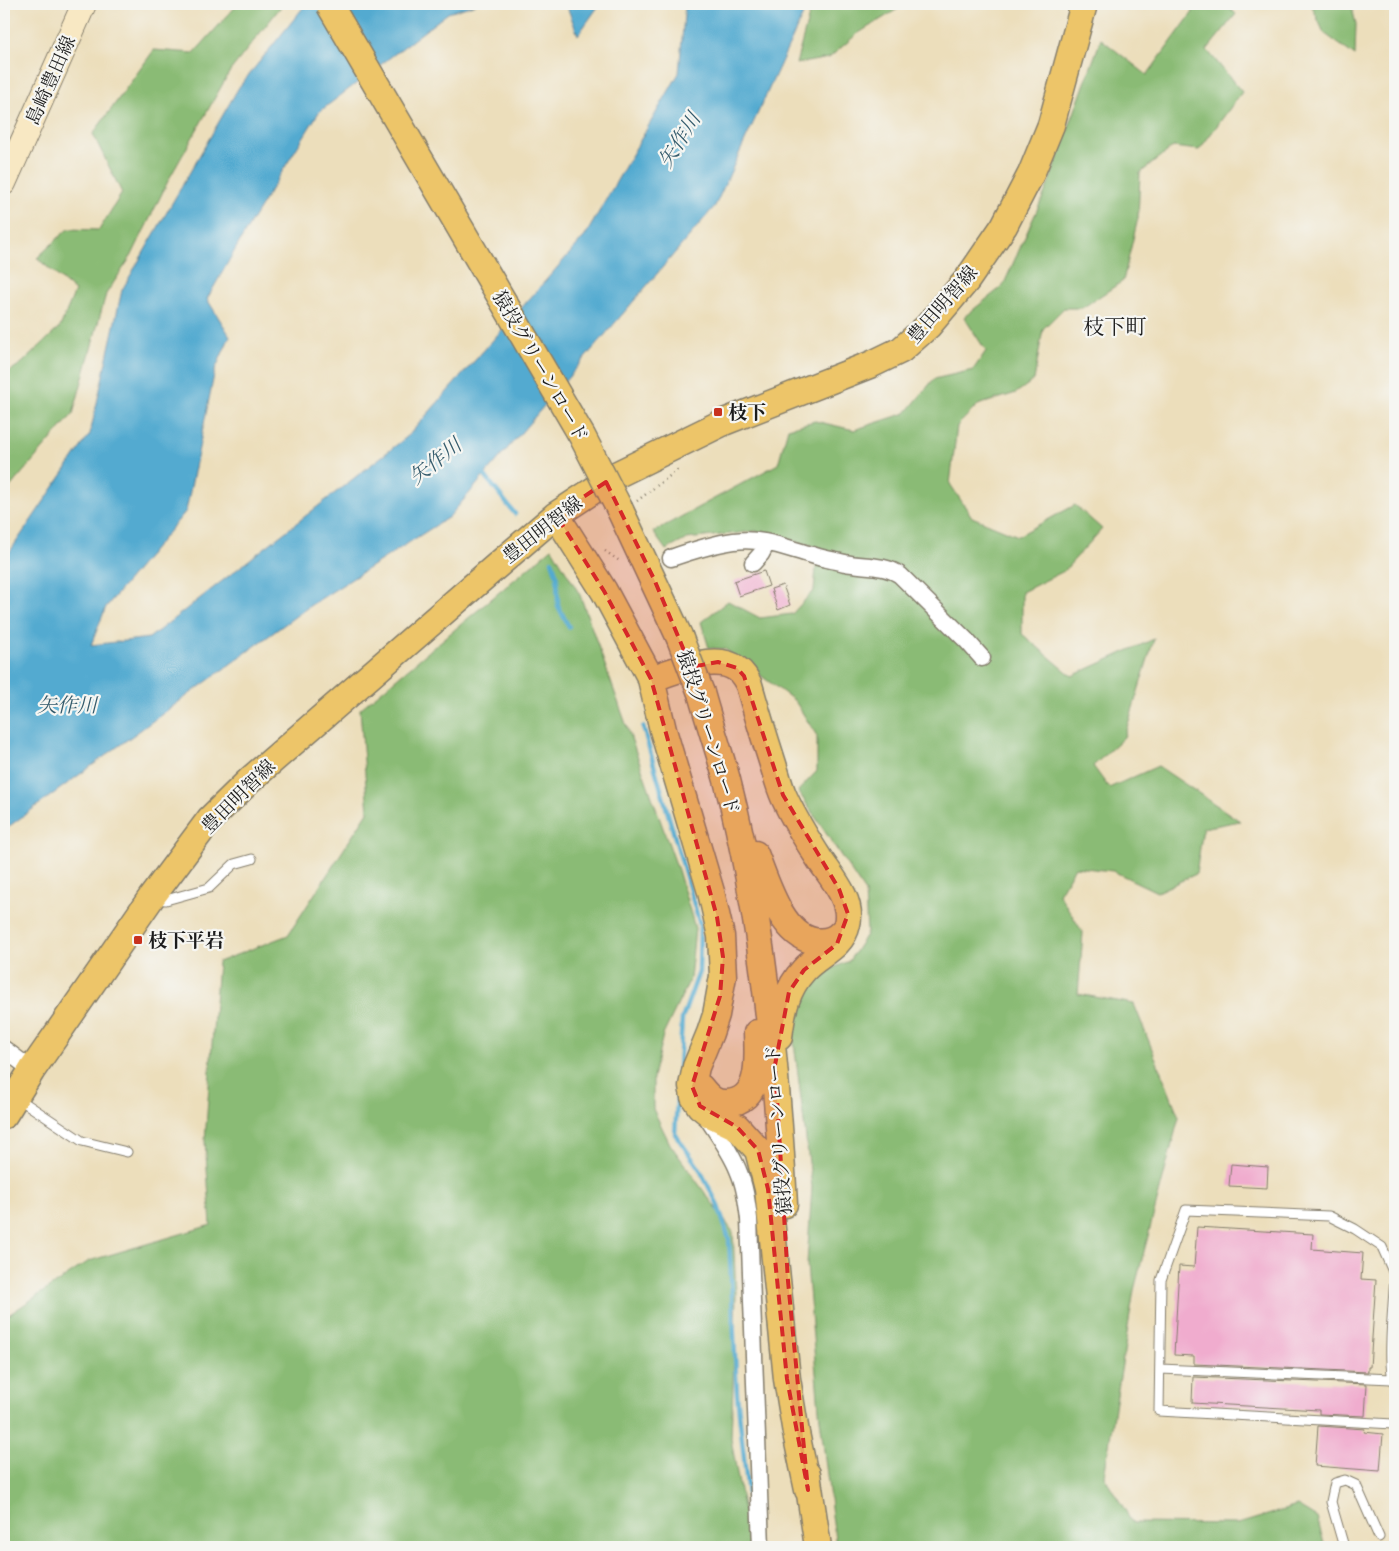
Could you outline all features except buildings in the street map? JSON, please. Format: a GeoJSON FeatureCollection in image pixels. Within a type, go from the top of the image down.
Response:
{"type":"FeatureCollection","features":[{"type":"Feature","properties":{"kind":"main road","name":"島崎豊田線"},"geometry":{"type":"LineString","coordinates":[[4,183],[84,4]]}},
{"type":"Feature","properties":{"kind":"main road","name":"猿投グリーンロード"},"geometry":{"type":"LineString","coordinates":[[329,4],[625,508],[680,636],[700,693],[727,780],[742,846],[763,968],[775,1064],[788,1281],[800,1414],[808,1490],[818,1547]]}},
{"type":"Feature","properties":{"kind":"main road","name":"豊田明智線"},"geometry":{"type":"LineString","coordinates":[[10,1106],[32,1070],[151,898],[210,819],[251,779],[556,515],[618,474],[724,422],[872,364],[902,350],[928,326],[978,265],[1004,226],[1031,174],[1051,125],[1084,4]]}},
{"type":"Feature","properties":{"kind":"main road"},"geometry":{"type":"LineString","coordinates":[[556,515],[604,591],[651,679],[711,892],[721,936],[723,967],[720,996],[710,1034],[696,1067],[692,1086],[694,1097],[700,1106],[710,1114],[737,1127],[758,1150],[768,1188],[787,1379],[808,1490]]}},
{"type":"Feature","properties":{"kind":"main road"},"geometry":{"type":"LineString","coordinates":[[651,679],[708,662],[737,668],[744,676],[783,796],[799,827],[846,902],[847,925],[837,944],[804,970],[789,992],[781,1020],[775,1064]]}},
{"type":"Feature","properties":{"kind":"main road"},"geometry":{"type":"LineString","coordinates":[[727,780],[770,891],[780,912],[790,925],[800,935],[810,940],[828,942],[835,939],[847,925]]}},
{"type":"Feature","properties":{"kind":"main road"},"geometry":{"type":"LineString","coordinates":[[701,1056],[698,1079],[701,1088],[708,1096],[722,1103],[733,1103],[741,1100],[749,1093],[754,1085],[756,1074],[757,1039],[755,990],[742,846]]}},
{"type":"Feature","properties":{"kind":"street"},"geometry":{"type":"LineString","coordinates":[[671,558],[734,541],[754,540],[783,545],[812,555],[853,564],[891,569],[900,575],[982,658]]}},
{"type":"Feature","properties":{"kind":"street"},"geometry":{"type":"LineString","coordinates":[[752,563],[761,554],[767,543]]}},
{"type":"Feature","properties":{"kind":"street"},"geometry":{"type":"LineString","coordinates":[[4,1049],[32,1070]]}},
{"type":"Feature","properties":{"kind":"street"},"geometry":{"type":"LineString","coordinates":[[700,1106],[739,1171],[747,1202],[761,1547]]}},
{"type":"Feature","properties":{"kind":"lane"},"geometry":{"type":"LineString","coordinates":[[151,898],[166,900],[209,888],[234,864],[252,859]]}},
{"type":"Feature","properties":{"kind":"lane"},"geometry":{"type":"LineString","coordinates":[[10,1106],[82,1140],[127,1152]]}},
{"type":"Feature","properties":{"kind":"lane"},"geometry":{"type":"LineString","coordinates":[[1160,1369],[1394,1381],[1390,1354],[1395,1276],[1382,1246],[1329,1216],[1186,1210],[1161,1280],[1159,1411],[1393,1424],[1395,1427]]}},
{"type":"Feature","properties":{"kind":"lane"},"geometry":{"type":"LineString","coordinates":[[1344,1547],[1331,1502],[1335,1483],[1345,1480],[1356,1485],[1379,1537]]}},
{"type":"Feature","properties":{"kind":"path"},"geometry":{"type":"LineString","coordinates":[[625,508],[683,466]]}},
{"type":"Feature","properties":{"kind":"path"},"geometry":{"type":"LineString","coordinates":[[601,549],[623,563]]}},
{"type":"Feature","properties":{"kind":"highlighted area"},"geometry":{"type":"Polygon","coordinates":[[[606,482],[654,579],[691,667],[718,662],[737,668],[744,676],[783,795],[839,889],[848,914],[837,944],[804,970],[789,992],[775,1065],[788,1281],[808,1490],[787,1379],[768,1189],[758,1150],[737,1127],[700,1106],[692,1086],[720,996],[723,957],[717,917],[651,679],[604,591],[556,515],[606,482]]]}},
{"type":"Feature","properties":{"kind":"green space"},"geometry":{"type":"Polygon","coordinates":[[[238,4],[283,4],[230,71],[169,179],[132,255],[106,294],[73,414],[4,494],[4,375],[22,363],[60,327],[75,291],[37,258],[68,229],[99,230],[122,193],[93,134],[154,50],[194,53],[238,4]]]}},
{"type":"Feature","properties":{"kind":"green space"},"geometry":{"type":"Polygon","coordinates":[[[812,4],[910,4],[901,7],[857,34],[829,58],[796,64],[812,4]]]}},
{"type":"Feature","properties":{"kind":"green space"},"geometry":{"type":"Polygon","coordinates":[[[1193,4],[1226,4],[1236,14],[1207,50],[1242,92],[1199,150],[1173,147],[1140,173],[1138,218],[1123,281],[1082,308],[1064,308],[1043,329],[1034,380],[1016,393],[978,405],[957,426],[950,484],[972,517],[1018,536],[1075,505],[1102,529],[1064,571],[1022,592],[1022,634],[1072,676],[1154,639],[1124,737],[1093,766],[1109,788],[1158,766],[1240,821],[1203,828],[1196,874],[1157,892],[1113,871],[1075,867],[1059,894],[1083,933],[1078,994],[1134,1004],[1179,1117],[1134,1290],[1104,1476],[1133,1523],[1238,1524],[1297,1506],[1317,1518],[1325,1547],[836,1547],[819,1410],[807,1264],[812,1187],[792,1026],[794,1002],[809,979],[849,961],[867,933],[865,892],[798,791],[817,771],[817,736],[795,701],[725,649],[709,648],[701,622],[728,601],[760,618],[792,614],[814,590],[818,547],[756,531],[687,539],[666,550],[653,532],[778,464],[788,428],[815,421],[854,430],[906,413],[934,379],[973,370],[986,351],[964,317],[1003,286],[1046,190],[1101,39],[1147,75],[1193,12],[1193,4]]]}},
{"type":"Feature","properties":{"kind":"green space"},"geometry":{"type":"Polygon","coordinates":[[[1311,4],[1351,4],[1356,24],[1355,56],[1324,33],[1311,4]]]}},
{"type":"Feature","properties":{"kind":"green space"},"geometry":{"type":"Polygon","coordinates":[[[552,548],[580,595],[678,870],[695,928],[690,979],[663,1035],[653,1077],[653,1109],[670,1144],[733,1232],[736,1294],[731,1439],[750,1547],[4,1547],[4,1318],[89,1261],[211,1225],[205,1141],[218,962],[288,935],[368,812],[360,709],[552,548]]]}},
{"type":"Feature","properties":{"kind":"water","name":"矢作川"},"geometry":{"type":"Polygon","coordinates":[[[306,4],[476,4],[448,13],[319,112],[251,222],[207,299],[230,336],[215,370],[186,511],[106,607],[91,645],[149,638],[408,436],[585,236],[679,73],[685,4],[808,4],[715,206],[449,517],[311,605],[4,830],[4,560],[90,434],[122,290],[239,87],[306,4]]]}},
{"type":"Feature","properties":{"kind":"water"},"geometry":{"type":"Polygon","coordinates":[[[566,4],[600,4],[578,35],[566,4]]]}},
{"type":"Feature","properties":{"kind":"waterway"},"geometry":{"type":"LineString","coordinates":[[482,472],[515,514]]}},
{"type":"Feature","properties":{"kind":"waterway"},"geometry":{"type":"LineString","coordinates":[[552,561],[557,576],[558,606],[569,627]]}},
{"type":"Feature","properties":{"kind":"waterway"},"geometry":{"type":"LineString","coordinates":[[643,727],[700,925],[699,972],[682,1019],[675,1134],[699,1168],[717,1203],[729,1239],[737,1394],[753,1541]]}},
{"type":"Feature","properties":{"kind":"place","name":"枝下"},"geometry":{"type":"Point","coordinates":[718,412]}},
{"type":"Feature","properties":{"kind":"place","name":"枝下平岩"},"geometry":{"type":"Point","coordinates":[138,940]}},
{"type":"Feature","properties":{"kind":"district","name":"枝下町"},"geometry":{"type":"Point","coordinates":[1115,327]}}]}
